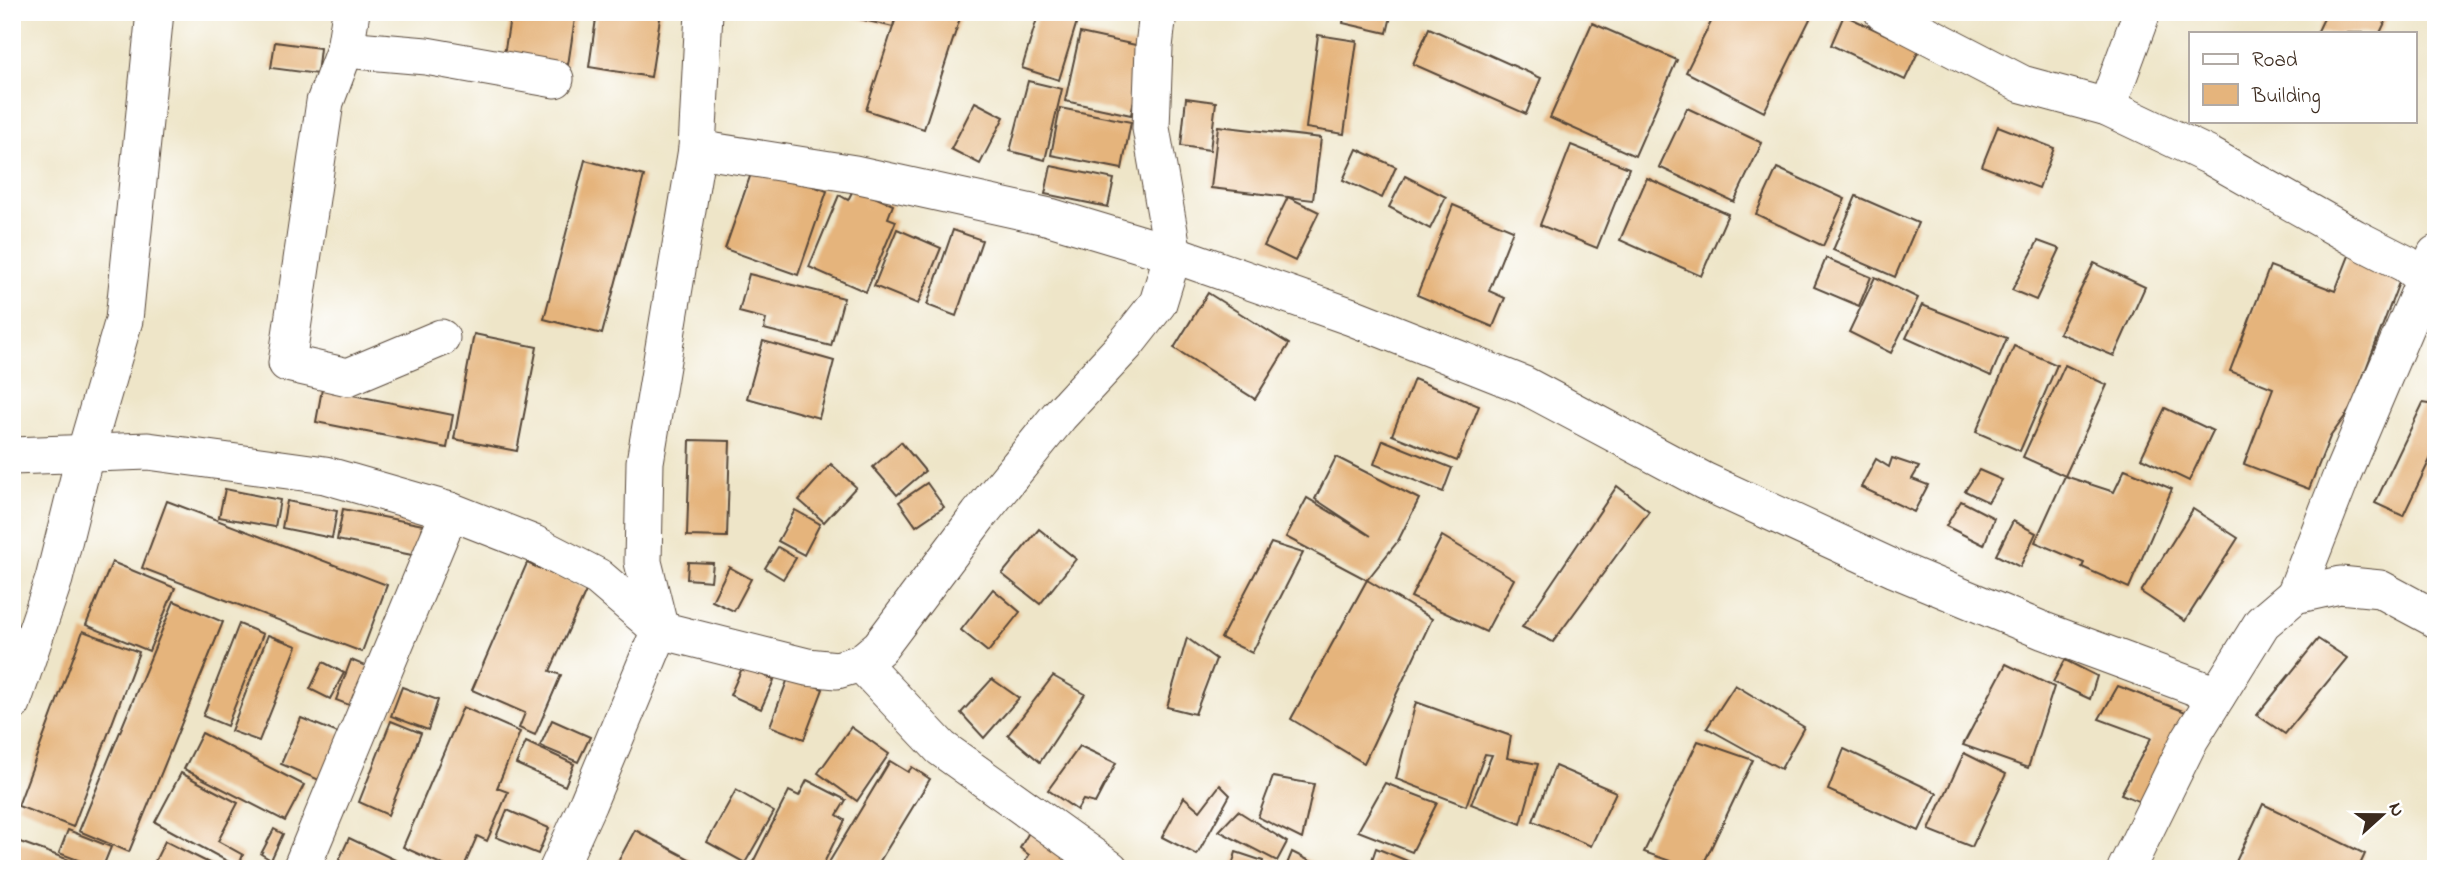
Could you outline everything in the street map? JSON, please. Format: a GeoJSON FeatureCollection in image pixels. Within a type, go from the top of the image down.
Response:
{"type":"FeatureCollection","features":[{"type":"Feature","properties":{"kind":"street"},"geometry":{"type":"LineString","coordinates":[[12,703],[54,579],[85,454],[124,320],[155,12]]}},
{"type":"Feature","properties":{"kind":"street"},"geometry":{"type":"LineString","coordinates":[[351,12],[345,49],[325,102],[287,363],[348,377],[441,338]]}},
{"type":"Feature","properties":{"kind":"street"},"geometry":{"type":"LineString","coordinates":[[558,869],[589,803],[660,630],[643,562],[645,463],[697,149],[704,12]]}},
{"type":"Feature","properties":{"kind":"street"},"geometry":{"type":"LineString","coordinates":[[12,456],[148,451],[325,475],[450,511],[534,544],[598,577],[660,630],[807,667],[837,670],[861,663],[880,647],[971,526],[1059,416],[1125,345],[1158,303],[1173,254],[1151,128],[1158,12]]}},
{"type":"Feature","properties":{"kind":"street"},"geometry":{"type":"LineString","coordinates":[[1883,12],[2022,84],[2107,107],[2210,156],[2406,264],[2430,267],[2341,477],[2295,595]]}},
{"type":"Feature","properties":{"kind":"street"},"geometry":{"type":"LineString","coordinates":[[2107,107],[2142,12]]}},
{"type":"Feature","properties":{"kind":"street"},"geometry":{"type":"LineString","coordinates":[[345,49],[426,56],[555,79]]}},
{"type":"Feature","properties":{"kind":"street"},"geometry":{"type":"LineString","coordinates":[[697,149],[855,174],[1050,217],[1173,254],[1352,317],[1524,385],[1704,481],[1895,569],[2044,631],[2217,695]]}},
{"type":"Feature","properties":{"kind":"street"},"geometry":{"type":"LineString","coordinates":[[300,869],[450,511]]}},
{"type":"Feature","properties":{"kind":"street"},"geometry":{"type":"LineString","coordinates":[[2126,869],[2190,739],[2217,695],[2262,623],[2295,595],[2340,584],[2379,589],[2436,619]]}},
{"type":"Feature","properties":{"kind":"street"},"geometry":{"type":"LineString","coordinates":[[861,663],[941,748],[1110,869]]}},
{"type":"Feature","properties":{"kind":"building"},"geometry":{"type":"Polygon","coordinates":[[[511,12],[576,12],[568,65],[504,55],[511,12]]]}},
{"type":"Feature","properties":{"kind":"building"},"geometry":{"type":"Polygon","coordinates":[[[597,12],[661,12],[651,77],[589,67],[597,12]]]}},
{"type":"Feature","properties":{"kind":"building"},"geometry":{"type":"Polygon","coordinates":[[[830,12],[896,12],[893,27],[830,12]]]}},
{"type":"Feature","properties":{"kind":"building"},"geometry":{"type":"Polygon","coordinates":[[[898,12],[962,12],[924,129],[866,110],[898,12]]]}},
{"type":"Feature","properties":{"kind":"building"},"geometry":{"type":"Polygon","coordinates":[[[1039,12],[1072,12],[1079,15],[1059,80],[1022,68],[1039,12]]]}},
{"type":"Feature","properties":{"kind":"building"},"geometry":{"type":"Polygon","coordinates":[[[1345,12],[1392,12],[1387,33],[1343,23],[1345,12]]]}},
{"type":"Feature","properties":{"kind":"building"},"geometry":{"type":"Polygon","coordinates":[[[1716,12],[1807,12],[1812,15],[1764,112],[1686,72],[1716,12]]]}},
{"type":"Feature","properties":{"kind":"building"},"geometry":{"type":"Polygon","coordinates":[[[2327,12],[2390,12],[2380,32],[2317,32],[2327,12]]]}},
{"type":"Feature","properties":{"kind":"building"},"geometry":{"type":"Polygon","coordinates":[[[1844,15],[1919,50],[1905,80],[1831,45],[1844,15]]]}},
{"type":"Feature","properties":{"kind":"building"},"geometry":{"type":"Polygon","coordinates":[[[1592,23],[1677,60],[1635,156],[1550,118],[1592,23]]]}},
{"type":"Feature","properties":{"kind":"building"},"geometry":{"type":"Polygon","coordinates":[[[1429,28],[1541,78],[1526,114],[1413,64],[1429,28]]]}},
{"type":"Feature","properties":{"kind":"building"},"geometry":{"type":"Polygon","coordinates":[[[1080,33],[1145,47],[1131,115],[1065,101],[1080,33]]]}},
{"type":"Feature","properties":{"kind":"building"},"geometry":{"type":"Polygon","coordinates":[[[1318,35],[1357,41],[1344,134],[1306,128],[1318,35]]]}},
{"type":"Feature","properties":{"kind":"building"},"geometry":{"type":"Polygon","coordinates":[[[275,42],[320,48],[317,74],[271,68],[275,42]]]}},
{"type":"Feature","properties":{"kind":"building"},"geometry":{"type":"Polygon","coordinates":[[[1028,81],[1062,89],[1045,160],[1010,151],[1028,81]]]}},
{"type":"Feature","properties":{"kind":"building"},"geometry":{"type":"Polygon","coordinates":[[[1186,98],[1216,102],[1210,150],[1181,146],[1186,98]]]}},
{"type":"Feature","properties":{"kind":"building"},"geometry":{"type":"Polygon","coordinates":[[[975,102],[1004,117],[980,164],[951,149],[975,102]]]}},
{"type":"Feature","properties":{"kind":"building"},"geometry":{"type":"Polygon","coordinates":[[[1060,108],[1131,122],[1122,169],[1051,155],[1060,108]]]}},
{"type":"Feature","properties":{"kind":"building"},"geometry":{"type":"Polygon","coordinates":[[[1687,108],[1762,143],[1734,202],[1659,167],[1687,108]]]}},
{"type":"Feature","properties":{"kind":"building"},"geometry":{"type":"Polygon","coordinates":[[[1218,126],[1321,138],[1313,200],[1211,188],[1218,126]]]}},
{"type":"Feature","properties":{"kind":"building"},"geometry":{"type":"Polygon","coordinates":[[[1998,126],[2054,148],[2039,188],[1982,166],[1998,126]]]}},
{"type":"Feature","properties":{"kind":"building"},"geometry":{"type":"Polygon","coordinates":[[[1571,145],[1629,168],[1597,248],[1540,225],[1571,145]]]}},
{"type":"Feature","properties":{"kind":"building"},"geometry":{"type":"Polygon","coordinates":[[[1357,149],[1396,167],[1382,198],[1343,180],[1357,149]]]}},
{"type":"Feature","properties":{"kind":"building"},"geometry":{"type":"Polygon","coordinates":[[[585,160],[644,176],[602,334],[544,319],[585,160]]]}},
{"type":"Feature","properties":{"kind":"building"},"geometry":{"type":"Polygon","coordinates":[[[754,165],[827,191],[798,275],[725,249],[754,165]]]}},
{"type":"Feature","properties":{"kind":"building"},"geometry":{"type":"Polygon","coordinates":[[[1051,166],[1114,179],[1108,207],[1045,194],[1051,166]]]}},
{"type":"Feature","properties":{"kind":"building"},"geometry":{"type":"Polygon","coordinates":[[[1777,168],[1845,199],[1823,246],[1756,214],[1777,168]]]}},
{"type":"Feature","properties":{"kind":"building"},"geometry":{"type":"Polygon","coordinates":[[[1405,176],[1446,197],[1430,229],[1389,207],[1405,176]]]}},
{"type":"Feature","properties":{"kind":"building"},"geometry":{"type":"Polygon","coordinates":[[[1647,178],[1728,214],[1701,276],[1620,240],[1647,178]]]}},
{"type":"Feature","properties":{"kind":"building"},"geometry":{"type":"Polygon","coordinates":[[[854,188],[893,205],[888,218],[896,221],[866,292],[809,267],[839,195],[848,200],[854,188]]]}},
{"type":"Feature","properties":{"kind":"building"},"geometry":{"type":"Polygon","coordinates":[[[1856,196],[1918,223],[1895,277],[1833,250],[1856,196]]]}},
{"type":"Feature","properties":{"kind":"building"},"geometry":{"type":"Polygon","coordinates":[[[1288,197],[1319,212],[1295,261],[1264,246],[1288,197]]]}},
{"type":"Feature","properties":{"kind":"building"},"geometry":{"type":"Polygon","coordinates":[[[1453,205],[1513,230],[1489,291],[1505,298],[1493,327],[1417,295],[1453,205]]]}},
{"type":"Feature","properties":{"kind":"building"},"geometry":{"type":"Polygon","coordinates":[[[897,229],[941,248],[918,304],[874,286],[897,229]]]}},
{"type":"Feature","properties":{"kind":"building"},"geometry":{"type":"Polygon","coordinates":[[[953,230],[982,240],[956,316],[927,305],[953,230]]]}},
{"type":"Feature","properties":{"kind":"building"},"geometry":{"type":"Polygon","coordinates":[[[2038,241],[2060,249],[2036,300],[2012,290],[2038,241]]]}},
{"type":"Feature","properties":{"kind":"building"},"geometry":{"type":"Polygon","coordinates":[[[2354,243],[2406,264],[2351,408],[2330,437],[2309,489],[2244,464],[2273,388],[2230,371],[2270,266],[2335,291],[2354,243]]]}},
{"type":"Feature","properties":{"kind":"building"},"geometry":{"type":"Polygon","coordinates":[[[1826,258],[1871,277],[1859,306],[1814,287],[1826,258]]]}},
{"type":"Feature","properties":{"kind":"building"},"geometry":{"type":"Polygon","coordinates":[[[2094,263],[2145,287],[2114,356],[2059,333],[2094,263]]]}},
{"type":"Feature","properties":{"kind":"building"},"geometry":{"type":"Polygon","coordinates":[[[749,274],[844,298],[831,346],[764,329],[766,319],[739,312],[749,274]]]}},
{"type":"Feature","properties":{"kind":"building"},"geometry":{"type":"Polygon","coordinates":[[[1875,277],[1918,298],[1891,353],[1849,332],[1875,277]]]}},
{"type":"Feature","properties":{"kind":"building"},"geometry":{"type":"Polygon","coordinates":[[[1208,293],[1289,344],[1255,399],[1174,348],[1208,293]]]}},
{"type":"Feature","properties":{"kind":"building"},"geometry":{"type":"Polygon","coordinates":[[[1922,305],[2007,338],[1991,376],[1906,338],[1922,305]]]}},
{"type":"Feature","properties":{"kind":"building"},"geometry":{"type":"Polygon","coordinates":[[[474,334],[537,347],[517,451],[454,439],[474,334]]]}},
{"type":"Feature","properties":{"kind":"building"},"geometry":{"type":"Polygon","coordinates":[[[763,341],[834,361],[819,418],[747,398],[763,341]]]}},
{"type":"Feature","properties":{"kind":"building"},"geometry":{"type":"Polygon","coordinates":[[[2014,346],[2057,365],[2020,451],[1976,432],[2014,346]]]}},
{"type":"Feature","properties":{"kind":"building"},"geometry":{"type":"Polygon","coordinates":[[[2065,365],[2107,385],[2065,476],[2023,457],[2065,365]]]}},
{"type":"Feature","properties":{"kind":"building"},"geometry":{"type":"Polygon","coordinates":[[[1414,379],[1479,406],[1457,461],[1392,435],[1414,379]]]}},
{"type":"Feature","properties":{"kind":"building"},"geometry":{"type":"Polygon","coordinates":[[[322,389],[453,415],[447,448],[316,422],[322,389]]]}},
{"type":"Feature","properties":{"kind":"building"},"geometry":{"type":"Polygon","coordinates":[[[2423,403],[2436,405],[2436,447],[2403,516],[2375,503],[2423,403]]]}},
{"type":"Feature","properties":{"kind":"building"},"geometry":{"type":"Polygon","coordinates":[[[2165,408],[2213,431],[2189,481],[2141,458],[2165,408]]]}},
{"type":"Feature","properties":{"kind":"building"},"geometry":{"type":"Polygon","coordinates":[[[690,440],[730,441],[727,537],[687,536],[690,440]]]}},
{"type":"Feature","properties":{"kind":"building"},"geometry":{"type":"Polygon","coordinates":[[[1383,440],[1452,468],[1443,492],[1374,464],[1383,440]]]}},
{"type":"Feature","properties":{"kind":"building"},"geometry":{"type":"Polygon","coordinates":[[[901,442],[925,471],[897,495],[873,467],[901,442]]]}},
{"type":"Feature","properties":{"kind":"building"},"geometry":{"type":"Polygon","coordinates":[[[1336,457],[1419,499],[1398,541],[1367,580],[1286,537],[1307,498],[1371,536],[1315,499],[1336,457]]]}},
{"type":"Feature","properties":{"kind":"building"},"geometry":{"type":"Polygon","coordinates":[[[1892,458],[1919,467],[1912,479],[1928,485],[1914,512],[1861,487],[1876,459],[1889,467],[1892,458]]]}},
{"type":"Feature","properties":{"kind":"building"},"geometry":{"type":"Polygon","coordinates":[[[831,464],[856,487],[824,522],[799,500],[831,464]]]}},
{"type":"Feature","properties":{"kind":"building"},"geometry":{"type":"Polygon","coordinates":[[[2125,469],[2172,489],[2129,588],[2082,567],[2084,563],[2035,542],[2065,476],[2114,492],[2125,469]]]}},
{"type":"Feature","properties":{"kind":"building"},"geometry":{"type":"Polygon","coordinates":[[[1979,470],[2002,480],[1988,502],[1965,491],[1979,470]]]}},
{"type":"Feature","properties":{"kind":"building"},"geometry":{"type":"Polygon","coordinates":[[[927,483],[944,507],[916,526],[899,502],[927,483]]]}},
{"type":"Feature","properties":{"kind":"building"},"geometry":{"type":"Polygon","coordinates":[[[1617,486],[1649,511],[1553,642],[1522,627],[1617,486]]]}},
{"type":"Feature","properties":{"kind":"building"},"geometry":{"type":"Polygon","coordinates":[[[225,489],[280,500],[275,527],[219,517],[225,489]]]}},
{"type":"Feature","properties":{"kind":"building"},"geometry":{"type":"Polygon","coordinates":[[[167,501],[387,585],[362,652],[142,568],[167,501]]]}},
{"type":"Feature","properties":{"kind":"building"},"geometry":{"type":"Polygon","coordinates":[[[287,501],[337,511],[332,538],[282,528],[287,501]]]}},
{"type":"Feature","properties":{"kind":"building"},"geometry":{"type":"Polygon","coordinates":[[[1961,501],[1994,518],[1984,545],[1946,526],[1961,501]]]}},
{"type":"Feature","properties":{"kind":"building"},"geometry":{"type":"Polygon","coordinates":[[[343,509],[423,525],[417,556],[337,540],[343,509]]]}},
{"type":"Feature","properties":{"kind":"building"},"geometry":{"type":"Polygon","coordinates":[[[2193,509],[2238,538],[2185,621],[2141,592],[2193,509]]]}},
{"type":"Feature","properties":{"kind":"building"},"geometry":{"type":"Polygon","coordinates":[[[795,510],[820,524],[804,555],[778,541],[795,510]]]}},
{"type":"Feature","properties":{"kind":"building"},"geometry":{"type":"Polygon","coordinates":[[[2013,521],[2036,533],[2020,567],[1996,555],[2013,521]]]}},
{"type":"Feature","properties":{"kind":"building"},"geometry":{"type":"Polygon","coordinates":[[[1039,529],[1076,559],[1040,604],[1002,574],[1039,529]]]}},
{"type":"Feature","properties":{"kind":"building"},"geometry":{"type":"Polygon","coordinates":[[[1442,536],[1514,579],[1486,632],[1411,597],[1442,536]]]}},
{"type":"Feature","properties":{"kind":"building"},"geometry":{"type":"Polygon","coordinates":[[[1271,543],[1303,553],[1252,653],[1221,638],[1271,543]]]}},
{"type":"Feature","properties":{"kind":"building"},"geometry":{"type":"Polygon","coordinates":[[[778,547],[796,558],[783,579],[765,568],[778,547]]]}},
{"type":"Feature","properties":{"kind":"building"},"geometry":{"type":"Polygon","coordinates":[[[112,562],[175,588],[149,651],[86,625],[112,562]]]}},
{"type":"Feature","properties":{"kind":"building"},"geometry":{"type":"Polygon","coordinates":[[[688,562],[713,563],[711,581],[687,579],[688,562]]]}},
{"type":"Feature","properties":{"kind":"building"},"geometry":{"type":"Polygon","coordinates":[[[527,563],[587,589],[550,671],[561,675],[535,735],[519,728],[525,713],[472,690],[527,563]]]}},
{"type":"Feature","properties":{"kind":"building"},"geometry":{"type":"Polygon","coordinates":[[[729,567],[751,579],[734,611],[712,601],[729,567]]]}},
{"type":"Feature","properties":{"kind":"building"},"geometry":{"type":"Polygon","coordinates":[[[1367,580],[1432,619],[1364,763],[1291,719],[1367,580]]]}},
{"type":"Feature","properties":{"kind":"building"},"geometry":{"type":"Polygon","coordinates":[[[993,589],[1020,612],[988,652],[961,630],[993,589]]]}},
{"type":"Feature","properties":{"kind":"building"},"geometry":{"type":"Polygon","coordinates":[[[174,601],[223,622],[129,852],[79,831],[174,601]]]}},
{"type":"Feature","properties":{"kind":"building"},"geometry":{"type":"Polygon","coordinates":[[[239,624],[263,634],[227,726],[203,716],[239,624]]]}},
{"type":"Feature","properties":{"kind":"building"},"geometry":{"type":"Polygon","coordinates":[[[83,631],[139,652],[73,827],[18,806],[83,631]]]}},
{"type":"Feature","properties":{"kind":"building"},"geometry":{"type":"Polygon","coordinates":[[[268,635],[297,646],[259,741],[231,731],[268,635]]]}},
{"type":"Feature","properties":{"kind":"building"},"geometry":{"type":"Polygon","coordinates":[[[1187,638],[1216,659],[1195,714],[1167,707],[1187,638]]]}},
{"type":"Feature","properties":{"kind":"building"},"geometry":{"type":"Polygon","coordinates":[[[2318,639],[2347,658],[2285,734],[2257,715],[2318,639]]]}},
{"type":"Feature","properties":{"kind":"building"},"geometry":{"type":"Polygon","coordinates":[[[351,660],[373,669],[357,708],[336,700],[351,660]]]}},
{"type":"Feature","properties":{"kind":"building"},"geometry":{"type":"Polygon","coordinates":[[[2065,660],[2097,676],[2090,699],[2053,682],[2065,660]]]}},
{"type":"Feature","properties":{"kind":"building"},"geometry":{"type":"Polygon","coordinates":[[[323,662],[344,673],[330,699],[310,689],[323,662]]]}},
{"type":"Feature","properties":{"kind":"building"},"geometry":{"type":"Polygon","coordinates":[[[2006,664],[2054,687],[2028,768],[1963,745],[2006,664]]]}},
{"type":"Feature","properties":{"kind":"building"},"geometry":{"type":"Polygon","coordinates":[[[743,666],[774,680],[761,709],[730,695],[743,666]]]}},
{"type":"Feature","properties":{"kind":"building"},"geometry":{"type":"Polygon","coordinates":[[[789,676],[823,689],[804,739],[770,726],[789,676]]]}},
{"type":"Feature","properties":{"kind":"building"},"geometry":{"type":"Polygon","coordinates":[[[1053,676],[1085,694],[1040,762],[1008,735],[1053,676]]]}},
{"type":"Feature","properties":{"kind":"building"},"geometry":{"type":"Polygon","coordinates":[[[992,679],[1019,698],[984,738],[961,713],[992,679]]]}},
{"type":"Feature","properties":{"kind":"building"},"geometry":{"type":"Polygon","coordinates":[[[1735,685],[1804,727],[1781,769],[1707,728],[1735,685]]]}},
{"type":"Feature","properties":{"kind":"building"},"geometry":{"type":"Polygon","coordinates":[[[2118,686],[2191,714],[2143,803],[2121,794],[2151,738],[2099,719],[2118,686]]]}},
{"type":"Feature","properties":{"kind":"building"},"geometry":{"type":"Polygon","coordinates":[[[402,687],[438,700],[428,730],[391,716],[402,687]]]}},
{"type":"Feature","properties":{"kind":"building"},"geometry":{"type":"Polygon","coordinates":[[[1416,702],[1511,736],[1507,758],[1538,764],[1521,824],[1471,804],[1492,755],[1485,754],[1466,806],[1396,779],[1416,702]]]}},
{"type":"Feature","properties":{"kind":"building"},"geometry":{"type":"Polygon","coordinates":[[[463,707],[520,732],[497,788],[508,792],[487,841],[477,836],[463,869],[452,869],[403,847],[463,707]]]}},
{"type":"Feature","properties":{"kind":"building"},"geometry":{"type":"Polygon","coordinates":[[[301,718],[343,735],[324,782],[281,764],[301,718]]]}},
{"type":"Feature","properties":{"kind":"building"},"geometry":{"type":"Polygon","coordinates":[[[552,720],[590,737],[578,762],[540,746],[552,720]]]}},
{"type":"Feature","properties":{"kind":"building"},"geometry":{"type":"Polygon","coordinates":[[[391,721],[421,733],[388,815],[359,802],[391,721]]]}},
{"type":"Feature","properties":{"kind":"building"},"geometry":{"type":"Polygon","coordinates":[[[851,727],[889,754],[857,801],[818,773],[851,727]]]}},
{"type":"Feature","properties":{"kind":"building"},"geometry":{"type":"Polygon","coordinates":[[[202,733],[304,785],[285,821],[184,769],[202,733]]]}},
{"type":"Feature","properties":{"kind":"building"},"geometry":{"type":"Polygon","coordinates":[[[1698,741],[1753,760],[1701,869],[1693,869],[1644,852],[1698,741]]]}},
{"type":"Feature","properties":{"kind":"building"},"geometry":{"type":"Polygon","coordinates":[[[526,742],[574,764],[565,786],[516,764],[526,742]]]}},
{"type":"Feature","properties":{"kind":"building"},"geometry":{"type":"Polygon","coordinates":[[[1080,746],[1116,763],[1095,803],[1083,800],[1077,810],[1048,790],[1080,746]]]}},
{"type":"Feature","properties":{"kind":"building"},"geometry":{"type":"Polygon","coordinates":[[[1844,749],[1937,793],[1919,831],[1828,790],[1844,749]]]}},
{"type":"Feature","properties":{"kind":"building"},"geometry":{"type":"Polygon","coordinates":[[[1964,753],[2006,774],[1972,847],[1929,830],[1964,753]]]}},
{"type":"Feature","properties":{"kind":"building"},"geometry":{"type":"Polygon","coordinates":[[[890,761],[908,772],[912,767],[930,779],[875,869],[825,869],[890,761]]]}},
{"type":"Feature","properties":{"kind":"building"},"geometry":{"type":"Polygon","coordinates":[[[1555,766],[1616,792],[1591,846],[1533,821],[1555,766]]]}},
{"type":"Feature","properties":{"kind":"building"},"geometry":{"type":"Polygon","coordinates":[[[181,773],[238,803],[218,841],[243,855],[238,867],[155,822],[181,773]]]}},
{"type":"Feature","properties":{"kind":"building"},"geometry":{"type":"Polygon","coordinates":[[[1273,777],[1314,784],[1302,839],[1258,817],[1273,777]]]}},
{"type":"Feature","properties":{"kind":"building"},"geometry":{"type":"Polygon","coordinates":[[[807,780],[846,800],[837,815],[845,820],[821,869],[758,869],[751,866],[789,791],[799,796],[807,780]]]}},
{"type":"Feature","properties":{"kind":"building"},"geometry":{"type":"Polygon","coordinates":[[[1385,783],[1437,803],[1412,852],[1358,831],[1385,783]]]}},
{"type":"Feature","properties":{"kind":"building"},"geometry":{"type":"Polygon","coordinates":[[[1220,785],[1230,795],[1197,855],[1162,837],[1184,797],[1200,811],[1220,785]]]}},
{"type":"Feature","properties":{"kind":"building"},"geometry":{"type":"Polygon","coordinates":[[[736,790],[774,812],[745,863],[707,842],[736,790]]]}},
{"type":"Feature","properties":{"kind":"building"},"geometry":{"type":"Polygon","coordinates":[[[2263,804],[2365,854],[2358,869],[2233,868],[2263,804]]]}},
{"type":"Feature","properties":{"kind":"building"},"geometry":{"type":"Polygon","coordinates":[[[507,810],[549,828],[538,854],[496,837],[507,810]]]}},
{"type":"Feature","properties":{"kind":"building"},"geometry":{"type":"Polygon","coordinates":[[[1238,811],[1287,842],[1277,861],[1219,831],[1238,811]]]}},
{"type":"Feature","properties":{"kind":"building"},"geometry":{"type":"Polygon","coordinates":[[[1032,827],[1088,869],[1021,869],[1029,855],[1020,848],[1032,827]]]}},
{"type":"Feature","properties":{"kind":"building"},"geometry":{"type":"Polygon","coordinates":[[[274,829],[283,834],[271,860],[261,854],[274,829]]]}},
{"type":"Feature","properties":{"kind":"building"},"geometry":{"type":"Polygon","coordinates":[[[68,830],[111,847],[102,869],[59,853],[68,830]]]}},
{"type":"Feature","properties":{"kind":"building"},"geometry":{"type":"Polygon","coordinates":[[[635,830],[708,869],[617,869],[615,867],[635,830]]]}},
{"type":"Feature","properties":{"kind":"building"},"geometry":{"type":"Polygon","coordinates":[[[349,838],[414,869],[335,869],[349,838]]]}},
{"type":"Feature","properties":{"kind":"building"},"geometry":{"type":"Polygon","coordinates":[[[12,839],[91,868],[91,869],[12,869],[12,839]]]}},
{"type":"Feature","properties":{"kind":"building"},"geometry":{"type":"Polygon","coordinates":[[[165,841],[221,869],[152,867],[165,841]]]}},
{"type":"Feature","properties":{"kind":"building"},"geometry":{"type":"Polygon","coordinates":[[[1376,848],[1427,869],[1369,869],[1376,848]]]}},
{"type":"Feature","properties":{"kind":"building"},"geometry":{"type":"Polygon","coordinates":[[[1236,852],[1263,861],[1261,869],[1231,869],[1236,852]]]}},
{"type":"Feature","properties":{"kind":"building"},"geometry":{"type":"Polygon","coordinates":[[[1292,852],[1326,869],[1285,869],[1292,852]]]}}]}
